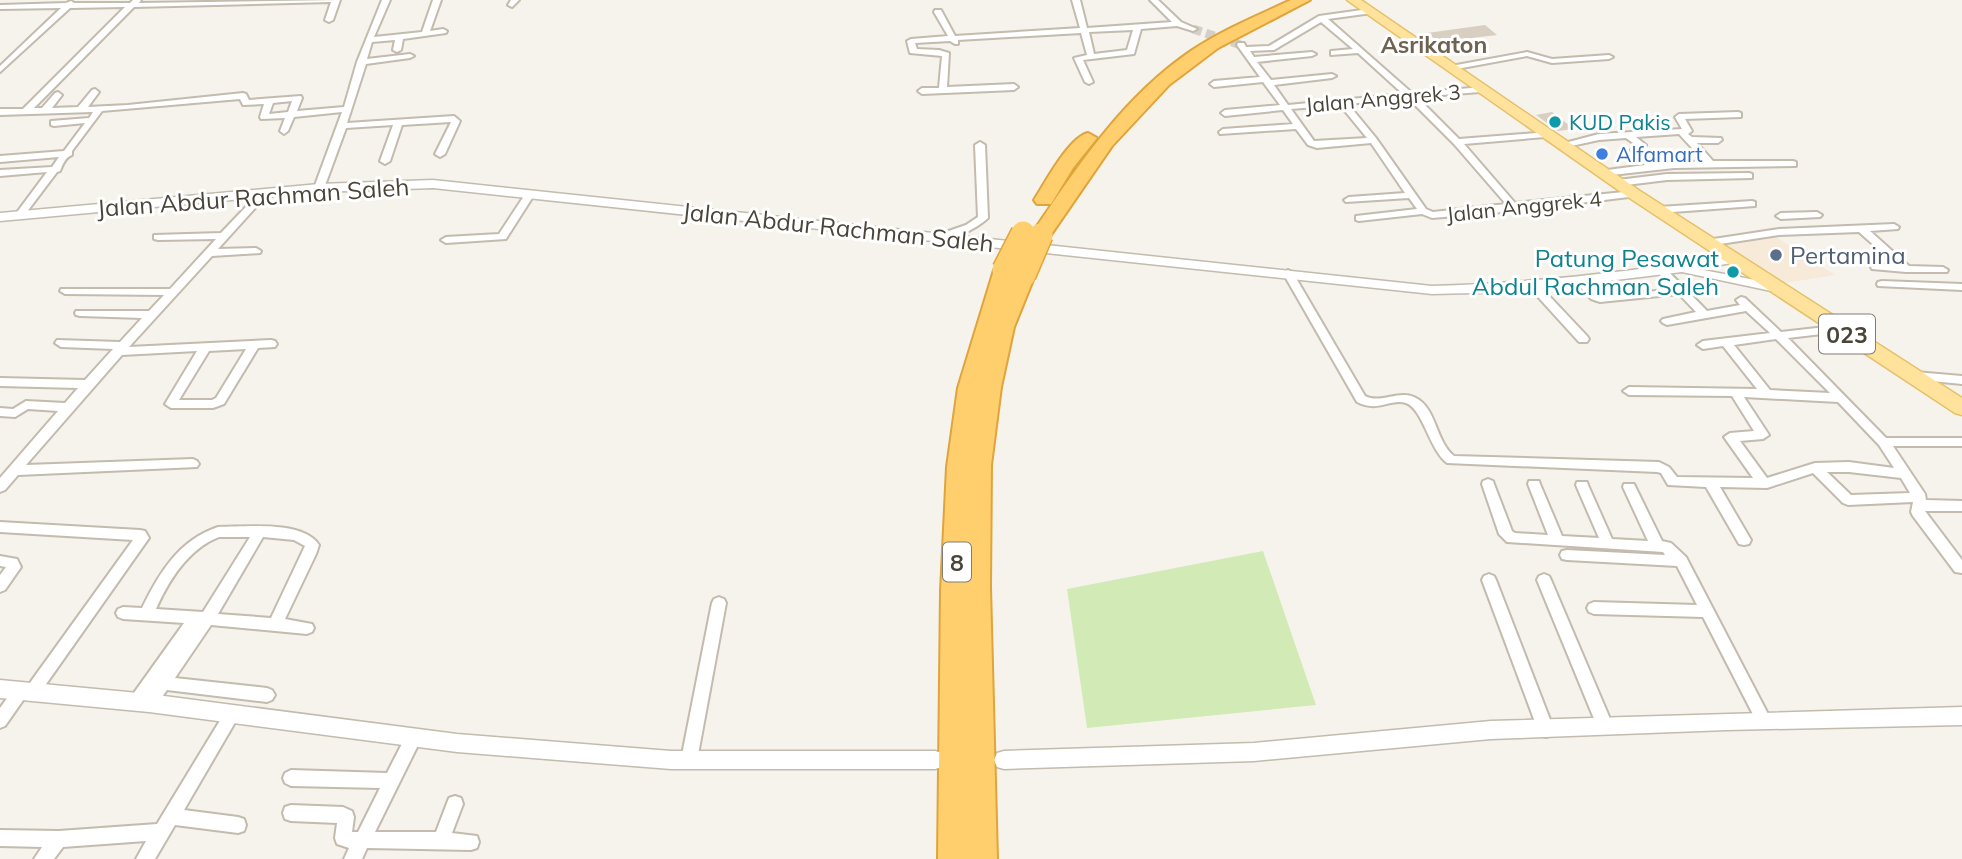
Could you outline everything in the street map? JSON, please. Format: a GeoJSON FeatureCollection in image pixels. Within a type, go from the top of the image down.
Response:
{"type":"FeatureCollection","features":[{"type":"Feature","properties":{"kind":"highway","name":"8"},"geometry":{"type":"LineString","coordinates":[[955,859],[956,591],[960,467],[970,388],[1014,273],[1065,166],[1104,119],[1143,82],[1218,29],[1278,0]]}},
{"type":"Feature","properties":{"kind":"highway","name":"8"},"geometry":{"type":"LineString","coordinates":[[1032,234],[1119,124],[1184,64],[1236,32],[1303,0]]}},
{"type":"Feature","properties":{"kind":"highway","name":"8"},"geometry":{"type":"LineString","coordinates":[[980,859],[976,587],[978,465],[989,387],[1014,273]]}},
{"type":"Feature","properties":{"kind":"main road","name":"023"},"geometry":{"type":"LineString","coordinates":[[1353,0],[1707,243],[1962,408]]}},
{"type":"Feature","properties":{"kind":"street"},"geometry":{"type":"LineString","coordinates":[[0,7],[71,2],[334,0],[329,20]]}},
{"type":"Feature","properties":{"kind":"street"},"geometry":{"type":"LineString","coordinates":[[319,188],[342,126],[361,62],[386,0]]}},
{"type":"Feature","properties":{"kind":"street"},"geometry":{"type":"LineString","coordinates":[[425,33],[437,0]]}},
{"type":"Feature","properties":{"kind":"street"},"geometry":{"type":"LineString","coordinates":[[1076,0],[1091,56]]}},
{"type":"Feature","properties":{"kind":"street"},"geometry":{"type":"LineString","coordinates":[[1154,0],[1178,24]]}},
{"type":"Feature","properties":{"kind":"street"},"geometry":{"type":"LineString","coordinates":[[0,71],[71,2]]}},
{"type":"Feature","properties":{"kind":"street"},"geometry":{"type":"LineString","coordinates":[[26,111],[135,2]]}},
{"type":"Feature","properties":{"kind":"street"},"geometry":{"type":"LineString","coordinates":[[1369,11],[1322,18],[1270,47],[1243,47],[1313,144],[1374,140]]}},
{"type":"Feature","properties":{"kind":"street"},"geometry":{"type":"LineString","coordinates":[[938,12],[954,42]]}},
{"type":"Feature","properties":{"kind":"street"},"geometry":{"type":"LineString","coordinates":[[1322,18],[1412,97],[1457,142],[1514,208]]}},
{"type":"Feature","properties":{"kind":"street"},"geometry":{"type":"LineString","coordinates":[[943,90],[946,55],[939,52],[913,51],[910,43],[954,42],[1178,24],[1193,29]]}},
{"type":"Feature","properties":{"kind":"street"},"geometry":{"type":"LineString","coordinates":[[1088,82],[1078,60],[1132,50],[1139,27]]}},
{"type":"Feature","properties":{"kind":"street"},"geometry":{"type":"LineString","coordinates":[[369,40],[443,31]]}},
{"type":"Feature","properties":{"kind":"street"},"geometry":{"type":"LineString","coordinates":[[397,50],[400,37]]}},
{"type":"Feature","properties":{"kind":"street"},"geometry":{"type":"LineString","coordinates":[[1334,53],[1358,51]]}},
{"type":"Feature","properties":{"kind":"street"},"geometry":{"type":"LineString","coordinates":[[1253,60],[1312,54]]}},
{"type":"Feature","properties":{"kind":"street"},"geometry":{"type":"LineString","coordinates":[[1451,68],[1527,54],[1552,61],[1609,57]]}},
{"type":"Feature","properties":{"kind":"street"},"geometry":{"type":"LineString","coordinates":[[361,62],[410,56]]}},
{"type":"Feature","properties":{"kind":"street"},"geometry":{"type":"LineString","coordinates":[[1214,84],[1332,76]]}},
{"type":"Feature","properties":{"kind":"street"},"geometry":{"type":"LineString","coordinates":[[922,91],[1014,87]]}},
{"type":"Feature","properties":{"kind":"street","name":"Jalan Anggrek 3"},"geometry":{"type":"LineString","coordinates":[[1286,107],[1480,89]]}},
{"type":"Feature","properties":{"kind":"street"},"geometry":{"type":"LineString","coordinates":[[82,108],[95,92]]}},
{"type":"Feature","properties":{"kind":"street"},"geometry":{"type":"LineString","coordinates":[[45,110],[58,95]]}},
{"type":"Feature","properties":{"kind":"street"},"geometry":{"type":"LineString","coordinates":[[0,113],[82,108],[99,110],[243,96],[245,103],[298,98],[284,131]]}},
{"type":"Feature","properties":{"kind":"street"},"geometry":{"type":"LineString","coordinates":[[269,101],[264,117],[346,109]]}},
{"type":"Feature","properties":{"kind":"street","name":"Jalan Anggrek 4"},"geometry":{"type":"LineString","coordinates":[[1343,103],[1374,140],[1423,211],[1435,216],[1634,194]]}},
{"type":"Feature","properties":{"kind":"street"},"geometry":{"type":"LineString","coordinates":[[1225,113],[1286,107]]}},
{"type":"Feature","properties":{"kind":"street"},"geometry":{"type":"LineString","coordinates":[[20,215],[99,110]]}},
{"type":"Feature","properties":{"kind":"street"},"geometry":{"type":"LineString","coordinates":[[1562,145],[1628,135],[1689,131],[1679,117],[1735,115]]}},
{"type":"Feature","properties":{"kind":"street"},"geometry":{"type":"LineString","coordinates":[[342,126],[454,119],[456,121],[440,153]]}},
{"type":"Feature","properties":{"kind":"street"},"geometry":{"type":"LineString","coordinates":[[54,123],[92,120]]}},
{"type":"Feature","properties":{"kind":"street"},"geometry":{"type":"LineString","coordinates":[[385,161],[399,121]]}},
{"type":"Feature","properties":{"kind":"street"},"geometry":{"type":"LineString","coordinates":[[1223,132],[1300,126]]}},
{"type":"Feature","properties":{"kind":"street"},"geometry":{"type":"LineString","coordinates":[[1682,132],[1710,163]]}},
{"type":"Feature","properties":{"kind":"street"},"geometry":{"type":"LineString","coordinates":[[1457,142],[1545,134]]}},
{"type":"Feature","properties":{"kind":"street"},"geometry":{"type":"LineString","coordinates":[[1628,135],[1641,145],[1635,151],[1651,165]]}},
{"type":"Feature","properties":{"kind":"street"},"geometry":{"type":"LineString","coordinates":[[1690,141],[1718,140]]}},
{"type":"Feature","properties":{"kind":"street"},"geometry":{"type":"LineString","coordinates":[[941,237],[971,227],[983,218],[981,145]]}},
{"type":"Feature","properties":{"kind":"street"},"geometry":{"type":"LineString","coordinates":[[0,159],[69,153]]}},
{"type":"Feature","properties":{"kind":"street"},"geometry":{"type":"LineString","coordinates":[[1604,173],[1651,165],[1789,164]]}},
{"type":"Feature","properties":{"kind":"street"},"geometry":{"type":"LineString","coordinates":[[0,173],[57,169]]}},
{"type":"Feature","properties":{"kind":"street"},"geometry":{"type":"LineString","coordinates":[[1618,183],[1667,177],[1749,176]]}},
{"type":"Feature","properties":{"kind":"street","name":"Jalan Abdur Rachman Saleh"},"geometry":{"type":"LineString","coordinates":[[0,217],[319,188],[433,184],[1432,290],[1488,290],[1668,270],[1732,259]]}},
{"type":"Feature","properties":{"kind":"street"},"geometry":{"type":"LineString","coordinates":[[0,487],[120,348],[263,194]]}},
{"type":"Feature","properties":{"kind":"street"},"geometry":{"type":"LineString","coordinates":[[446,240],[502,237],[529,194]]}},
{"type":"Feature","properties":{"kind":"street"},"geometry":{"type":"LineString","coordinates":[[1349,200],[1412,195]]}},
{"type":"Feature","properties":{"kind":"street"},"geometry":{"type":"LineString","coordinates":[[1659,210],[1752,204]]}},
{"type":"Feature","properties":{"kind":"street"},"geometry":{"type":"LineString","coordinates":[[1810,206],[1832,229]]}},
{"type":"Feature","properties":{"kind":"street"},"geometry":{"type":"LineString","coordinates":[[1359,218],[1423,211]]}},
{"type":"Feature","properties":{"kind":"street"},"geometry":{"type":"LineString","coordinates":[[1781,216],[1818,215]]}},
{"type":"Feature","properties":{"kind":"street"},"geometry":{"type":"LineString","coordinates":[[1707,243],[1779,232],[1894,227]]}},
{"type":"Feature","properties":{"kind":"street"},"geometry":{"type":"LineString","coordinates":[[1862,229],[1906,268]]}},
{"type":"Feature","properties":{"kind":"street"},"geometry":{"type":"LineString","coordinates":[[158,237],[223,236]]}},
{"type":"Feature","properties":{"kind":"street"},"geometry":{"type":"LineString","coordinates":[[207,253],[257,251]]}},
{"type":"Feature","properties":{"kind":"street"},"geometry":{"type":"LineString","coordinates":[[1876,267],[1943,271]]}},
{"type":"Feature","properties":{"kind":"street"},"geometry":{"type":"LineString","coordinates":[[1668,270],[1680,291],[1704,314]]}},
{"type":"Feature","properties":{"kind":"street","name":"Jalan Abdur Rachman Saleh"},"geometry":{"type":"LineString","coordinates":[[1668,270],[1776,288]]}},
{"type":"Feature","properties":{"kind":"street"},"geometry":{"type":"LineString","coordinates":[[1288,273],[1362,399],[1376,405],[1399,399],[1412,401],[1421,409],[1443,454],[1451,460],[1660,467],[1673,482],[1711,484],[1765,483],[1815,468],[1849,467],[1905,474]]}},
{"type":"Feature","properties":{"kind":"street"},"geometry":{"type":"LineString","coordinates":[[1579,280],[1595,297],[1604,300],[1680,291]]}},
{"type":"Feature","properties":{"kind":"street"},"geometry":{"type":"LineString","coordinates":[[1882,284],[1962,287]]}},
{"type":"Feature","properties":{"kind":"street"},"geometry":{"type":"LineString","coordinates":[[1533,285],[1583,340]]}},
{"type":"Feature","properties":{"kind":"street"},"geometry":{"type":"LineString","coordinates":[[65,291],[171,292]]}},
{"type":"Feature","properties":{"kind":"street"},"geometry":{"type":"LineString","coordinates":[[1667,321],[1744,303],[1779,334],[1883,442],[1905,474],[1919,501],[1917,507],[1922,517],[1960,568]]}},
{"type":"Feature","properties":{"kind":"street"},"geometry":{"type":"LineString","coordinates":[[80,313],[150,315]]}},
{"type":"Feature","properties":{"kind":"street"},"geometry":{"type":"LineString","coordinates":[[1703,345],[1839,328]]}},
{"type":"Feature","properties":{"kind":"street"},"geometry":{"type":"LineString","coordinates":[[1726,342],[1766,393]]}},
{"type":"Feature","properties":{"kind":"street"},"geometry":{"type":"LineString","coordinates":[[61,343],[120,348],[205,348],[271,344]]}},
{"type":"Feature","properties":{"kind":"street"},"geometry":{"type":"LineString","coordinates":[[205,348],[171,404],[214,404],[220,401],[254,345]]}},
{"type":"Feature","properties":{"kind":"street"},"geometry":{"type":"LineString","coordinates":[[1911,376],[1962,380]]}},
{"type":"Feature","properties":{"kind":"street"},"geometry":{"type":"LineString","coordinates":[[0,382],[88,384]]}},
{"type":"Feature","properties":{"kind":"street"},"geometry":{"type":"LineString","coordinates":[[1629,391],[1766,393],[1842,398]]}},
{"type":"Feature","properties":{"kind":"street"},"geometry":{"type":"LineString","coordinates":[[1735,392],[1763,435],[1730,437],[1765,483]]}},
{"type":"Feature","properties":{"kind":"street"},"geometry":{"type":"LineString","coordinates":[[0,412],[17,412],[26,405],[68,407]]}},
{"type":"Feature","properties":{"kind":"street"},"geometry":{"type":"LineString","coordinates":[[1883,442],[1962,442]]}},
{"type":"Feature","properties":{"kind":"street"},"geometry":{"type":"LineString","coordinates":[[14,470],[193,464]]}},
{"type":"Feature","properties":{"kind":"street"},"geometry":{"type":"LineString","coordinates":[[1815,468],[1848,500],[1919,501],[1962,506]]}},
{"type":"Feature","properties":{"kind":"street"},"geometry":{"type":"LineString","coordinates":[[1488,484],[1509,536],[1608,544],[1672,554]]}},
{"type":"Feature","properties":{"kind":"street"},"geometry":{"type":"LineString","coordinates":[[1534,484],[1557,540]]}},
{"type":"Feature","properties":{"kind":"street"},"geometry":{"type":"LineString","coordinates":[[1711,484],[1744,540]]}},
{"type":"Feature","properties":{"kind":"street"},"geometry":{"type":"LineString","coordinates":[[1581,485],[1608,544]]}},
{"type":"Feature","properties":{"kind":"street"},"geometry":{"type":"LineString","coordinates":[[1629,487],[1708,611],[1764,721]]}},
{"type":"Feature","properties":{"kind":"street"},"geometry":{"type":"LineString","coordinates":[[0,527],[140,535],[142,538],[27,692],[0,721]]}},
{"type":"Feature","properties":{"kind":"street"},"geometry":{"type":"LineString","coordinates":[[146,614],[188,549],[200,538],[218,532],[295,534],[308,539],[312,545],[292,593],[275,624]]}},
{"type":"Feature","properties":{"kind":"street"},"geometry":{"type":"LineString","coordinates":[[143,702],[259,533]]}},
{"type":"Feature","properties":{"kind":"street"},"geometry":{"type":"LineString","coordinates":[[1567,555],[1672,554]]}},
{"type":"Feature","properties":{"kind":"street"},"geometry":{"type":"LineString","coordinates":[[0,561],[12,563],[13,567],[0,586]]}},
{"type":"Feature","properties":{"kind":"street"},"geometry":{"type":"LineString","coordinates":[[1489,580],[1546,730]]}},
{"type":"Feature","properties":{"kind":"street"},"geometry":{"type":"LineString","coordinates":[[1544,580],[1605,726]]}},
{"type":"Feature","properties":{"kind":"street"},"geometry":{"type":"LineString","coordinates":[[689,760],[719,603]]}},
{"type":"Feature","properties":{"kind":"street"},"geometry":{"type":"LineString","coordinates":[[1594,608],[1708,611]]}},
{"type":"Feature","properties":{"kind":"street"},"geometry":{"type":"LineString","coordinates":[[123,613],[307,628]]}},
{"type":"Feature","properties":{"kind":"street"},"geometry":{"type":"LineString","coordinates":[[143,702],[164,683],[202,619]]}},
{"type":"Feature","properties":{"kind":"street"},"geometry":{"type":"LineString","coordinates":[[164,683],[267,695]]}},
{"type":"Feature","properties":{"kind":"street"},"geometry":{"type":"LineString","coordinates":[[0,689],[143,702],[495,746],[689,760],[935,760]]}},
{"type":"Feature","properties":{"kind":"street"},"geometry":{"type":"LineString","coordinates":[[145,859],[232,714]]}},
{"type":"Feature","properties":{"kind":"street"},"geometry":{"type":"LineString","coordinates":[[1004,760],[1254,752],[1491,730],[1962,716]]}},
{"type":"Feature","properties":{"kind":"street"},"geometry":{"type":"LineString","coordinates":[[353,859],[414,737]]}},
{"type":"Feature","properties":{"kind":"street"},"geometry":{"type":"LineString","coordinates":[[291,778],[393,781]]}},
{"type":"Feature","properties":{"kind":"street"},"geometry":{"type":"LineString","coordinates":[[441,840],[455,804]]}},
{"type":"Feature","properties":{"kind":"street"},"geometry":{"type":"LineString","coordinates":[[291,813],[343,815],[346,817],[343,838],[360,842],[471,842]]}},
{"type":"Feature","properties":{"kind":"street"},"geometry":{"type":"LineString","coordinates":[[170,816],[238,825]]}},
{"type":"Feature","properties":{"kind":"street"},"geometry":{"type":"LineString","coordinates":[[0,838],[59,839],[160,832]]}},
{"type":"Feature","properties":{"kind":"street"},"geometry":{"type":"LineString","coordinates":[[43,859],[59,839]]}},
{"type":"Feature","properties":{"kind":"shaded area"},"geometry":{"type":"Polygon","coordinates":[[[1773,235],[1835,275],[1785,283],[1724,243],[1773,235]]]}},
{"type":"Feature","properties":{"kind":"green space"},"geometry":{"type":"Polygon","coordinates":[[[1263,551],[1316,705],[1087,728],[1067,589],[1263,551]]]}},
{"type":"Feature","properties":{"kind":"building"},"geometry":{"type":"Polygon","coordinates":[[[1485,25],[1497,35],[1439,42],[1427,33],[1485,25]]]}},
{"type":"Feature","properties":{"kind":"building","name":"KUD Pakis"},"geometry":{"type":"Polygon","coordinates":[[[1552,112],[1574,129],[1558,131],[1536,115],[1552,112]]]}},
{"type":"Feature","properties":{"kind":"tunnel"},"geometry":{"type":"LineString","coordinates":[[1193,29],[1241,45]]}},
{"type":"Feature","properties":{"kind":"place","name":"KUD Pakis"},"geometry":{"type":"Point","coordinates":[1555,122]}},
{"type":"Feature","properties":{"kind":"place","name":"Alfamart"},"geometry":{"type":"Point","coordinates":[1602,154]}},
{"type":"Feature","properties":{"kind":"place","name":"Pertamina"},"geometry":{"type":"Point","coordinates":[1776,255]}},
{"type":"Feature","properties":{"kind":"place","name":"Patung Pesawat Abdul Rachman Saleh"},"geometry":{"type":"Point","coordinates":[1733,272]}},
{"type":"Feature","properties":{"kind":"district","name":"Asrikaton"},"geometry":{"type":"Point","coordinates":[1434,44]}}]}
